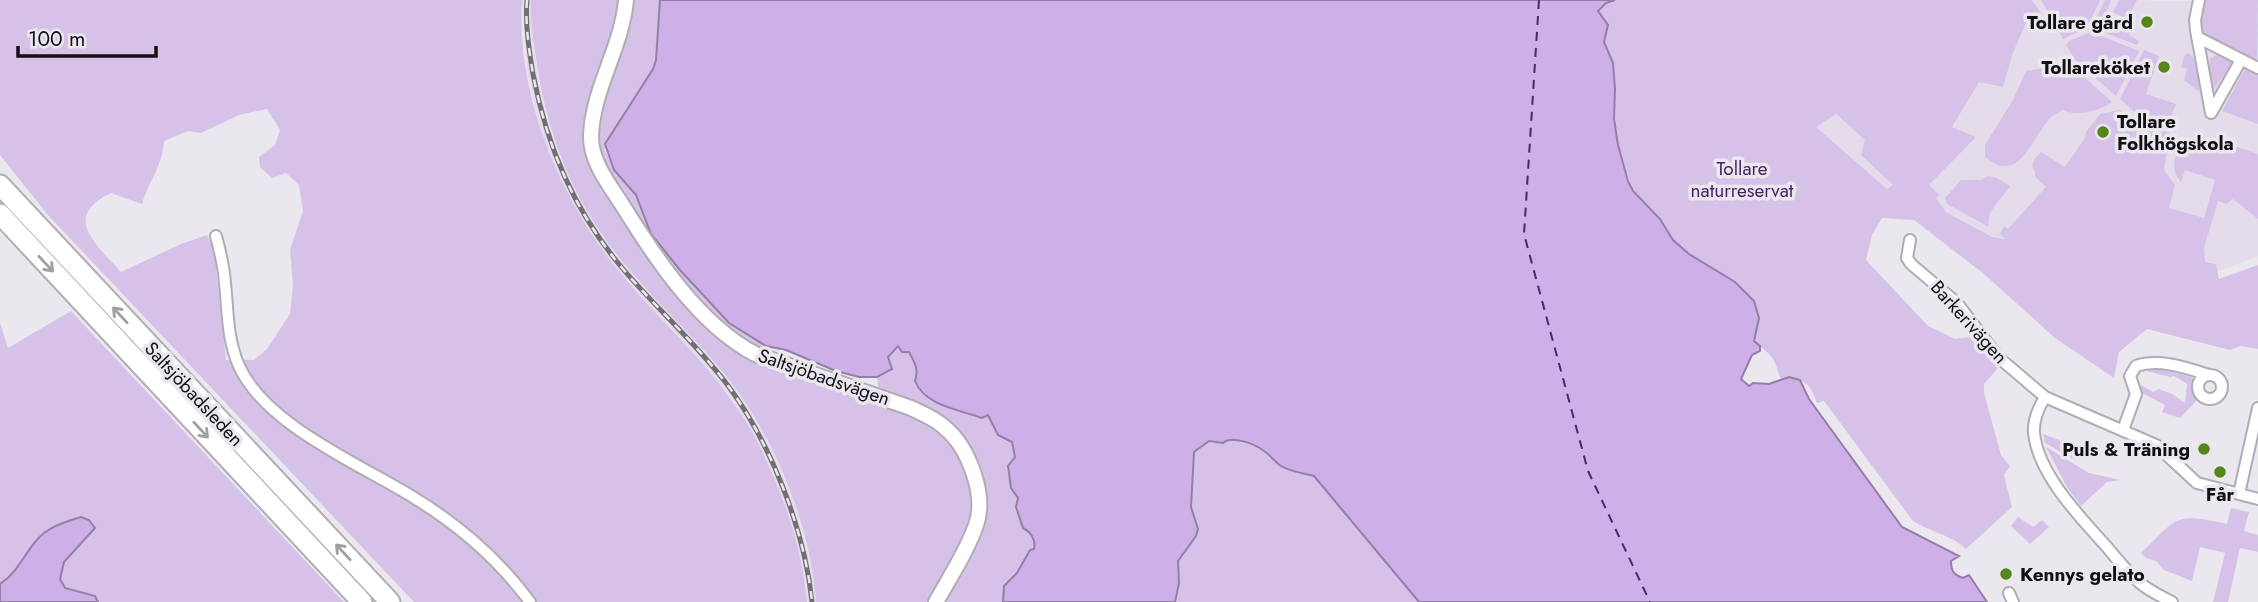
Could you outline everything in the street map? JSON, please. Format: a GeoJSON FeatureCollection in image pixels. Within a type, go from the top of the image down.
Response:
{"type":"FeatureCollection","features":[{"type":"Feature","properties":{"kind":"highway","name":"Saltsjöbadsleden"},"geometry":{"type":"LineString","coordinates":[[0,185],[390,602]]}},
{"type":"Feature","properties":{"kind":"highway","name":"Saltsjöbadsleden"},"geometry":{"type":"LineString","coordinates":[[0,214],[362,602]]}},
{"type":"Feature","properties":{"kind":"street","name":"Saltsjöbadsvägen"},"geometry":{"type":"LineString","coordinates":[[626,0],[623,23],[594,113],[591,137],[594,156],[602,173],[650,250],[676,284],[736,344],[755,354],[911,408],[934,419],[953,435],[966,454],[973,471],[978,505],[977,523],[936,602]]}},
{"type":"Feature","properties":{"kind":"street"},"geometry":{"type":"LineString","coordinates":[[2199,0],[2195,20],[2211,113],[2241,60]]}},
{"type":"Feature","properties":{"kind":"street"},"geometry":{"type":"LineString","coordinates":[[2197,37],[2258,68]]}},
{"type":"Feature","properties":{"kind":"street"},"geometry":{"type":"LineString","coordinates":[[216,236],[225,284],[226,321],[238,365],[248,384],[287,422],[419,501],[468,536],[492,557],[530,602]]}},
{"type":"Feature","properties":{"kind":"street","name":"Barkerivägen"},"geometry":{"type":"LineString","coordinates":[[1910,240],[1908,258],[1911,264],[1956,303],[1998,357],[2045,397],[2156,446],[2197,483],[2258,499]]}},
{"type":"Feature","properties":{"kind":"street"},"geometry":{"type":"LineString","coordinates":[[2123,430],[2135,402],[2136,394],[2130,376],[2136,366],[2165,363],[2209,375]]}},
{"type":"Feature","properties":{"kind":"street"},"geometry":{"type":"LineString","coordinates":[[2045,397],[2040,405],[2034,431],[2038,451],[2047,468],[2076,513],[2127,569],[2144,586],[2172,602]]}},
{"type":"Feature","properties":{"kind":"street"},"geometry":{"type":"LineString","coordinates":[[2239,494],[2258,408]]}},
{"type":"Feature","properties":{"kind":"shaded area"},"geometry":{"type":"Polygon","coordinates":[[[522,0],[531,0],[539,84],[547,120],[561,160],[626,266],[712,358],[733,384],[764,432],[796,508],[815,582],[816,602],[807,602],[806,585],[787,513],[773,473],[741,413],[725,390],[617,269],[567,195],[539,124],[527,70],[522,0]]]}},
{"type":"Feature","properties":{"kind":"shaded area"},"geometry":{"type":"Polygon","coordinates":[[[660,0],[1615,0],[1606,3],[1598,11],[1608,25],[1604,42],[1613,63],[1614,119],[1628,181],[1633,191],[1660,219],[1673,240],[1689,254],[1735,282],[1754,301],[1759,318],[1754,341],[1760,346],[1760,351],[1752,355],[1741,379],[1749,386],[1753,383],[1769,384],[1789,377],[1800,380],[1809,399],[1902,527],[1959,556],[1951,561],[1954,572],[1963,578],[1969,575],[1987,602],[1419,602],[1314,476],[1285,468],[1255,446],[1232,440],[1223,443],[1209,441],[1194,452],[1191,507],[1198,529],[1178,561],[1179,583],[1175,602],[1003,602],[1004,586],[1017,573],[1030,550],[1034,549],[1034,539],[1023,528],[1016,507],[1018,498],[1011,488],[1008,466],[1015,457],[1012,442],[998,435],[988,415],[982,418],[935,402],[927,396],[915,381],[915,363],[909,352],[902,352],[898,346],[888,357],[892,369],[877,377],[859,377],[836,371],[786,350],[766,346],[729,323],[651,234],[636,195],[614,170],[605,144],[653,69],[660,0]]]}},
{"type":"Feature","properties":{"kind":"shaded area","name":"Tollare Folkhögskola"},"geometry":{"type":"Polygon","coordinates":[[[2032,0],[2258,1],[2258,256],[2217,272],[2215,263],[1992,237],[1946,212],[1893,195],[1816,127],[1835,114],[1866,140],[1946,136],[1979,82],[2003,87],[2013,53],[2028,18],[2040,13],[2032,0]]]}},
{"type":"Feature","properties":{"kind":"shaded area"},"geometry":{"type":"Polygon","coordinates":[[[81,517],[89,520],[95,528],[64,562],[60,579],[65,588],[95,596],[98,602],[0,602],[0,584],[15,570],[40,536],[81,517]]]}},
{"type":"Feature","properties":{"kind":"green space"},"geometry":{"type":"Polygon","coordinates":[[[0,0],[522,0],[526,72],[545,143],[560,177],[596,241],[617,269],[712,375],[753,434],[765,456],[793,529],[807,602],[414,602],[47,214],[0,155],[0,0]],[[267,109],[239,115],[201,133],[188,131],[164,141],[161,159],[142,204],[111,193],[96,202],[88,212],[88,231],[121,272],[207,235],[214,250],[226,360],[254,360],[267,349],[290,314],[293,285],[290,250],[303,211],[299,185],[286,173],[272,178],[260,167],[259,157],[275,145],[280,130],[267,109]]]}},
{"type":"Feature","properties":{"kind":"green space"},"geometry":{"type":"Polygon","coordinates":[[[531,0],[620,0],[585,144],[716,335],[923,417],[955,446],[967,470],[972,493],[973,523],[930,602],[816,602],[813,574],[799,515],[763,431],[719,367],[609,244],[578,195],[566,170],[541,87],[532,29],[531,0]]]}},
{"type":"Feature","properties":{"kind":"green space"},"geometry":{"type":"Polygon","coordinates":[[[631,0],[660,0],[656,60],[653,69],[622,115],[620,124],[605,144],[605,150],[614,170],[636,194],[651,234],[729,323],[766,346],[762,352],[742,343],[698,303],[640,227],[627,196],[602,166],[595,138],[599,114],[630,22],[631,0]]]}},
{"type":"Feature","properties":{"kind":"green space","name":"Tollare naturreservat"},"geometry":{"type":"Polygon","coordinates":[[[1615,0],[2032,0],[2041,13],[2028,18],[2013,53],[2003,87],[1979,82],[1952,127],[1976,137],[1929,185],[1939,195],[1936,198],[1946,212],[1992,237],[2005,239],[2000,234],[2004,226],[2008,229],[2046,187],[2035,177],[2032,166],[2034,159],[2041,152],[2065,167],[2100,114],[2120,110],[2140,122],[2170,133],[2164,170],[2175,185],[2169,208],[2204,218],[2215,180],[2185,170],[2181,182],[2174,168],[2180,142],[2184,140],[2211,143],[2212,138],[2258,154],[2258,219],[2233,199],[2226,204],[2218,201],[2204,248],[2205,262],[2216,264],[2219,279],[2258,265],[2258,349],[2241,346],[2230,350],[2147,329],[2119,352],[2114,378],[2055,338],[1984,274],[1914,220],[1882,218],[1872,235],[1866,260],[1928,326],[1955,339],[1970,337],[1998,368],[1984,384],[1984,393],[2001,455],[2010,466],[2004,475],[2012,507],[1966,549],[1954,540],[1920,525],[1913,521],[1824,401],[1817,403],[1808,385],[1800,380],[1789,377],[1782,381],[1772,357],[1754,342],[1759,318],[1735,282],[1676,243],[1660,219],[1633,191],[1618,145],[1614,119],[1613,64],[1604,42],[1608,25],[1598,11],[1606,3],[1615,0]],[[1836,114],[1816,127],[1887,189],[1893,185],[1861,155],[1865,140],[1836,114]]]}},
{"type":"Feature","properties":{"kind":"green space"},"geometry":{"type":"Polygon","coordinates":[[[2041,0],[2100,0],[2087,28],[2063,39],[2041,0]]]}},
{"type":"Feature","properties":{"kind":"green space"},"geometry":{"type":"Polygon","coordinates":[[[2105,0],[2111,0],[2105,15],[2132,28],[2129,35],[2139,41],[2137,45],[2098,30],[2094,23],[2105,0]]]}},
{"type":"Feature","properties":{"kind":"green space"},"geometry":{"type":"Polygon","coordinates":[[[2119,0],[2137,0],[2127,19],[2113,12],[2119,0]]]}},
{"type":"Feature","properties":{"kind":"green space"},"geometry":{"type":"Polygon","coordinates":[[[2203,0],[2258,0],[2257,63],[2202,33],[2198,21],[2203,0]]]}},
{"type":"Feature","properties":{"kind":"green space"},"geometry":{"type":"Polygon","coordinates":[[[2091,32],[2139,51],[2116,96],[2076,61],[2066,45],[2069,41],[2091,32]]]}},
{"type":"Feature","properties":{"kind":"green space"},"geometry":{"type":"Polygon","coordinates":[[[2144,50],[2159,56],[2146,94],[2176,104],[2168,125],[2137,114],[2120,99],[2144,50]]]}},
{"type":"Feature","properties":{"kind":"green space"},"geometry":{"type":"Polygon","coordinates":[[[2188,53],[2200,70],[2199,92],[2184,80],[2187,69],[2181,67],[2188,53]]]}},
{"type":"Feature","properties":{"kind":"green space"},"geometry":{"type":"Polygon","coordinates":[[[2217,54],[2234,61],[2212,92],[2209,64],[2210,59],[2217,54]]]}},
{"type":"Feature","properties":{"kind":"green space"},"geometry":{"type":"Polygon","coordinates":[[[2067,62],[2112,102],[2088,112],[2074,113],[2063,110],[2054,115],[2015,163],[1997,165],[1985,157],[1985,145],[2013,100],[2026,71],[2045,68],[2052,74],[2067,62]]]}},
{"type":"Feature","properties":{"kind":"green space"},"geometry":{"type":"Polygon","coordinates":[[[2246,67],[2258,73],[2258,124],[2222,111],[2246,67]]]}},
{"type":"Feature","properties":{"kind":"green space"},"geometry":{"type":"Polygon","coordinates":[[[1988,176],[2010,186],[1992,210],[1989,227],[1947,204],[1945,198],[1961,180],[1981,180],[1988,176]]]}},
{"type":"Feature","properties":{"kind":"green space"},"geometry":{"type":"Polygon","coordinates":[[[71,311],[344,602],[98,602],[94,596],[65,588],[60,579],[64,562],[95,528],[37,540],[11,577],[0,584],[0,323],[8,348],[71,311]]]}},
{"type":"Feature","properties":{"kind":"green space"},"geometry":{"type":"Polygon","coordinates":[[[898,346],[914,360],[917,369],[915,381],[920,390],[946,406],[987,414],[993,420],[994,428],[1012,442],[1015,457],[1008,466],[1011,488],[1018,498],[1016,507],[1023,528],[1035,542],[1035,549],[1030,550],[1017,573],[1004,586],[1003,602],[942,602],[984,525],[986,505],[974,455],[960,436],[879,393],[877,377],[887,373],[888,358],[898,346]]]}},
{"type":"Feature","properties":{"kind":"green space"},"geometry":{"type":"Polygon","coordinates":[[[2153,366],[2192,377],[2195,386],[2193,394],[2198,399],[2180,418],[2162,412],[2165,405],[2140,392],[2141,385],[2153,392],[2159,389],[2185,403],[2187,384],[2174,376],[2146,371],[2153,366]]]}},
{"type":"Feature","properties":{"kind":"green space"},"geometry":{"type":"Polygon","coordinates":[[[2043,434],[2080,448],[2075,460],[2045,443],[2043,434]]]}},
{"type":"Feature","properties":{"kind":"green space"},"geometry":{"type":"Polygon","coordinates":[[[1228,439],[1259,448],[1280,465],[1314,476],[1419,602],[1175,602],[1179,583],[1178,561],[1196,536],[1197,529],[1191,507],[1194,452],[1209,441],[1223,443],[1228,439]]]}},
{"type":"Feature","properties":{"kind":"green space"},"geometry":{"type":"Polygon","coordinates":[[[2046,447],[2089,473],[2121,480],[2107,482],[2081,506],[2067,487],[2046,447]]]}},
{"type":"Feature","properties":{"kind":"green space"},"geometry":{"type":"Polygon","coordinates":[[[2231,508],[2249,512],[2244,531],[2258,535],[2258,552],[2240,548],[2228,602],[2213,602],[2225,553],[2200,547],[2192,581],[2164,570],[2156,561],[2141,553],[2178,520],[2196,518],[2227,524],[2231,508]]]}},
{"type":"Feature","properties":{"kind":"green space"},"geometry":{"type":"Polygon","coordinates":[[[2018,517],[2033,527],[2042,520],[2049,527],[2030,544],[2011,526],[2018,517]]]}},
{"type":"Feature","properties":{"kind":"ferry route"},"geometry":{"type":"LineString","coordinates":[[1539,0],[1524,234],[1588,471],[1650,602]]}},
{"type":"Feature","properties":{"kind":"railway"},"geometry":{"type":"LineString","coordinates":[[527,0],[527,28],[533,74],[546,127],[565,177],[590,224],[606,247],[636,284],[704,356],[729,387],[759,435],[794,518],[812,602]]}},
{"type":"Feature","properties":{"kind":"place","name":"Tollare gård"},"geometry":{"type":"Point","coordinates":[2147,22]}},
{"type":"Feature","properties":{"kind":"place","name":"Tollareköket"},"geometry":{"type":"Point","coordinates":[2164,67]}},
{"type":"Feature","properties":{"kind":"place","name":"Tollare Folkhögskola"},"geometry":{"type":"Point","coordinates":[2103,132]}},
{"type":"Feature","properties":{"kind":"place","name":"Puls & Träning"},"geometry":{"type":"Point","coordinates":[2204,449]}},
{"type":"Feature","properties":{"kind":"place","name":"Får"},"geometry":{"type":"Point","coordinates":[2220,472]}},
{"type":"Feature","properties":{"kind":"place","name":"Kennys gelato"},"geometry":{"type":"Point","coordinates":[2006,574]}}]}
